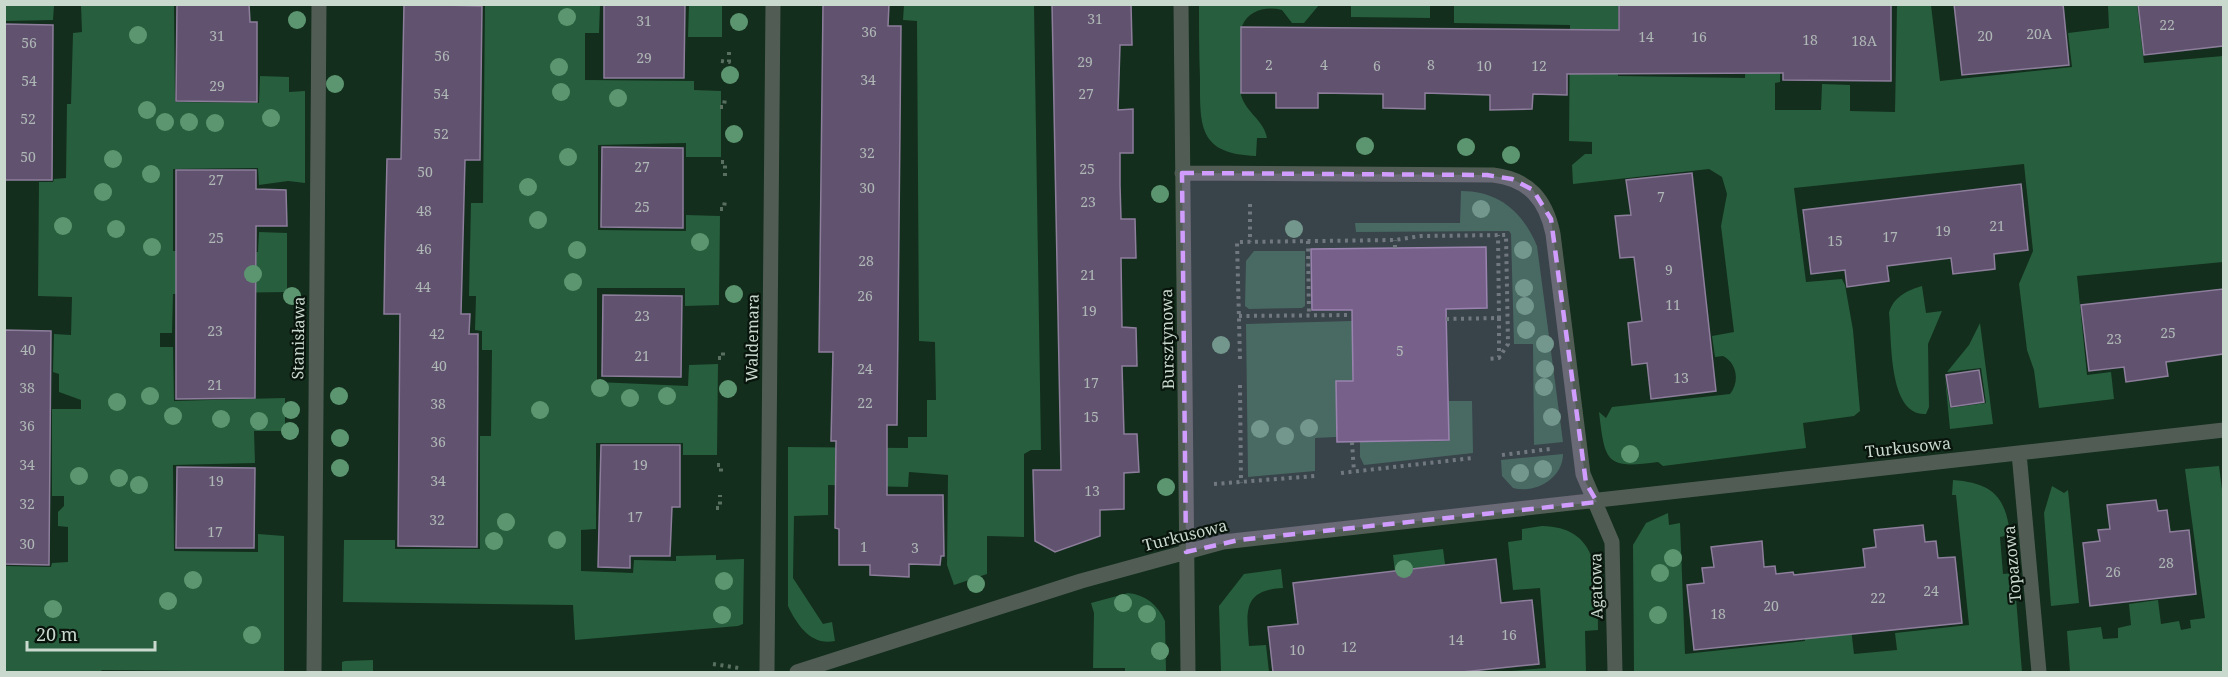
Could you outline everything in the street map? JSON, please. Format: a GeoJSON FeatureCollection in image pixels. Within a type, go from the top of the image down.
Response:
{"type":"FeatureCollection","features":[{"type":"Feature","properties":{"kind":"street","name":"Stanisława"},"geometry":{"type":"LineString","coordinates":[[314,672],[319,4]]}},
{"type":"Feature","properties":{"kind":"street","name":"Waldemara"},"geometry":{"type":"LineString","coordinates":[[767,672],[773,4]]}},
{"type":"Feature","properties":{"kind":"street","name":"Bursztynowa"},"geometry":{"type":"LineString","coordinates":[[1181,4],[1188,672]]}},
{"type":"Feature","properties":{"kind":"street"},"geometry":{"type":"LineString","coordinates":[[1182,172],[1493,175],[1519,181],[1533,190],[1544,203],[1551,219],[1583,474],[1597,502]]}},
{"type":"Feature","properties":{"kind":"street","name":"Turkusowa"},"geometry":{"type":"LineString","coordinates":[[797,672],[1064,586],[1186,552],[1239,540],[1597,502],[2223,430]]}},
{"type":"Feature","properties":{"kind":"street","name":"Topazowa"},"geometry":{"type":"LineString","coordinates":[[2019,453],[2039,672]]}},
{"type":"Feature","properties":{"kind":"street","name":"Agatowa"},"geometry":{"type":"LineString","coordinates":[[1597,502],[1612,542],[1615,672]]}},
{"type":"Feature","properties":{"kind":"path"},"geometry":{"type":"LineString","coordinates":[[721,61],[729,62],[729,49]]}},
{"type":"Feature","properties":{"kind":"path"},"geometry":{"type":"LineString","coordinates":[[720,107],[724,107],[724,97]]}},
{"type":"Feature","properties":{"kind":"path"},"geometry":{"type":"LineString","coordinates":[[721,162],[725,162],[725,176]]}},
{"type":"Feature","properties":{"kind":"path"},"geometry":{"type":"LineString","coordinates":[[1250,173],[1250,242]]}},
{"type":"Feature","properties":{"kind":"path"},"geometry":{"type":"LineString","coordinates":[[720,209],[724,209],[725,199]]}},
{"type":"Feature","properties":{"kind":"path"},"geometry":{"type":"LineString","coordinates":[[1498,235],[1499,358]]}},
{"type":"Feature","properties":{"kind":"path"},"geometry":{"type":"LineString","coordinates":[[1240,359],[1237,242],[1395,240],[1421,236],[1506,235],[1508,344],[1499,358]]}},
{"type":"Feature","properties":{"kind":"path"},"geometry":{"type":"LineString","coordinates":[[1395,240],[1395,248]]}},
{"type":"Feature","properties":{"kind":"path"},"geometry":{"type":"LineString","coordinates":[[1308,241],[1309,316]]}},
{"type":"Feature","properties":{"kind":"path"},"geometry":{"type":"LineString","coordinates":[[1239,316],[1352,315]]}},
{"type":"Feature","properties":{"kind":"path"},"geometry":{"type":"LineString","coordinates":[[1446,319],[1499,318]]}},
{"type":"Feature","properties":{"kind":"path"},"geometry":{"type":"LineString","coordinates":[[718,358],[723,358],[723,349]]}},
{"type":"Feature","properties":{"kind":"path"},"geometry":{"type":"LineString","coordinates":[[1486,358],[1499,358]]}},
{"type":"Feature","properties":{"kind":"path"},"geometry":{"type":"LineString","coordinates":[[1240,385],[1241,483]]}},
{"type":"Feature","properties":{"kind":"path"},"geometry":{"type":"LineString","coordinates":[[1352,442],[1354,472]]}},
{"type":"Feature","properties":{"kind":"path"},"geometry":{"type":"LineString","coordinates":[[1502,455],[1553,448]]}},
{"type":"Feature","properties":{"kind":"path"},"geometry":{"type":"LineString","coordinates":[[1341,473],[1473,458]]}},
{"type":"Feature","properties":{"kind":"path"},"geometry":{"type":"LineString","coordinates":[[717,465],[721,465],[721,476]]}},
{"type":"Feature","properties":{"kind":"path"},"geometry":{"type":"LineString","coordinates":[[1186,486],[1315,476]]}},
{"type":"Feature","properties":{"kind":"path"},"geometry":{"type":"LineString","coordinates":[[716,508],[720,508],[720,495]]}},
{"type":"Feature","properties":{"kind":"path"},"geometry":{"type":"LineString","coordinates":[[713,664],[741,669],[744,672]]}},
{"type":"Feature","properties":{"kind":"highlighted area"},"geometry":{"type":"Polygon","coordinates":[[[1182,173],[1487,175],[1512,179],[1533,190],[1551,219],[1586,483],[1597,502],[1239,540],[1186,552],[1182,173]]]}},
{"type":"Feature","properties":{"kind":"green space"},"geometry":{"type":"Polygon","coordinates":[[[4,5],[81,5],[54,6],[53,20],[5,21],[4,5]]]}},
{"type":"Feature","properties":{"kind":"green space"},"geometry":{"type":"Polygon","coordinates":[[[81,5],[174,5],[175,102],[259,103],[260,76],[289,77],[289,92],[305,91],[305,183],[288,181],[259,185],[258,168],[173,169],[173,251],[258,252],[259,232],[287,233],[287,292],[173,294],[172,333],[160,333],[160,347],[173,347],[174,401],[285,398],[285,431],[254,431],[255,463],[173,465],[174,551],[258,552],[258,534],[284,536],[284,672],[102,670],[100,672],[5,672],[5,566],[51,567],[52,563],[68,562],[68,527],[58,526],[58,512],[64,506],[64,496],[52,496],[52,409],[81,409],[81,400],[59,392],[59,374],[53,372],[54,334],[71,335],[72,297],[38,296],[39,182],[53,182],[54,179],[66,178],[67,104],[71,104],[73,33],[82,32],[81,5]]]}},
{"type":"Feature","properties":{"kind":"green space"},"geometry":{"type":"Polygon","coordinates":[[[485,5],[600,5],[599,33],[585,33],[585,80],[694,81],[694,90],[721,91],[721,157],[686,157],[686,143],[598,145],[598,230],[686,231],[686,215],[720,216],[719,305],[685,306],[685,288],[597,288],[597,382],[688,386],[689,365],[718,364],[717,455],[683,455],[683,443],[596,443],[596,529],[581,530],[581,571],[633,573],[634,560],[676,561],[676,556],[716,555],[716,560],[744,559],[743,624],[575,640],[573,605],[343,602],[344,540],[395,540],[395,549],[480,549],[480,436],[491,436],[492,350],[482,350],[482,331],[475,330],[476,296],[469,296],[471,203],[483,203],[485,5]]]}},
{"type":"Feature","properties":{"kind":"green space"},"geometry":{"type":"Polygon","coordinates":[[[689,5],[722,5],[722,37],[688,37],[689,5]]]}},
{"type":"Feature","properties":{"kind":"green space"},"geometry":{"type":"Polygon","coordinates":[[[904,5],[1034,5],[1041,450],[1031,450],[1024,454],[1024,537],[987,536],[987,574],[954,585],[947,565],[948,475],[909,472],[908,487],[828,485],[828,515],[794,516],[793,578],[823,624],[832,622],[835,641],[826,642],[812,637],[800,627],[788,606],[788,447],[908,448],[908,437],[927,437],[927,400],[936,400],[935,342],[919,341],[917,21],[903,20],[904,5]]]}},
{"type":"Feature","properties":{"kind":"green space"},"geometry":{"type":"Polygon","coordinates":[[[1199,5],[1319,5],[1304,23],[1292,23],[1282,10],[1264,9],[1249,16],[1242,26],[1241,95],[1262,126],[1267,138],[1257,138],[1256,156],[1223,150],[1206,134],[1201,110],[1199,5]]]}},
{"type":"Feature","properties":{"kind":"green space"},"geometry":{"type":"Polygon","coordinates":[[[1351,5],[1430,5],[1430,18],[1351,17],[1351,5]]]}},
{"type":"Feature","properties":{"kind":"green space"},"geometry":{"type":"Polygon","coordinates":[[[1454,5],[1618,5],[1618,76],[1745,78],[1747,5],[1762,5],[1762,11],[1781,13],[1780,82],[1775,83],[1775,110],[1821,110],[1822,84],[1850,85],[1850,111],[1895,112],[1897,6],[1931,5],[1940,81],[2072,67],[2068,33],[2109,28],[2108,5],[2137,5],[2144,63],[2223,56],[2223,262],[2077,276],[2087,375],[2111,372],[2114,399],[2039,408],[2034,370],[2027,350],[2019,284],[2033,251],[2024,164],[1794,188],[1806,282],[1842,279],[1845,285],[1853,330],[1860,411],[1854,416],[1803,423],[1806,448],[1663,466],[1658,462],[1618,463],[1611,459],[1603,442],[1599,412],[1606,418],[1612,407],[1730,394],[1735,384],[1736,373],[1731,363],[1723,356],[1715,357],[1712,336],[1734,332],[1721,226],[1727,194],[1722,177],[1709,169],[1573,184],[1572,165],[1585,154],[1592,154],[1592,142],[1569,141],[1570,25],[1454,23],[1454,5]]]}},
{"type":"Feature","properties":{"kind":"green space"},"geometry":{"type":"Polygon","coordinates":[[[1461,191],[1487,195],[1508,206],[1525,223],[1537,246],[1563,442],[1534,445],[1533,344],[1514,344],[1511,234],[1509,231],[1356,232],[1355,223],[1460,223],[1461,191]]]}},
{"type":"Feature","properties":{"kind":"green space"},"geometry":{"type":"Polygon","coordinates":[[[1254,251],[1305,251],[1305,306],[1302,308],[1249,309],[1245,306],[1246,261],[1254,251]]]}},
{"type":"Feature","properties":{"kind":"green space"},"geometry":{"type":"Polygon","coordinates":[[[1922,286],[1926,313],[1942,311],[1928,344],[1929,407],[1926,414],[1914,411],[1905,403],[1898,390],[1892,357],[1889,313],[1891,307],[1902,295],[1922,286]]]}},
{"type":"Feature","properties":{"kind":"green space"},"geometry":{"type":"Polygon","coordinates":[[[1352,321],[1352,381],[1336,382],[1336,437],[1315,438],[1315,471],[1248,477],[1246,324],[1352,321]]]}},
{"type":"Feature","properties":{"kind":"green space"},"geometry":{"type":"Polygon","coordinates":[[[1980,323],[1993,424],[1950,429],[1945,377],[1950,408],[1986,403],[1981,368],[1947,372],[1969,345],[1980,323]]]}},
{"type":"Feature","properties":{"kind":"green space"},"geometry":{"type":"Polygon","coordinates":[[[1449,401],[1472,401],[1473,453],[1364,465],[1360,457],[1360,442],[1449,441],[1449,401]]]}},
{"type":"Feature","properties":{"kind":"green space"},"geometry":{"type":"Polygon","coordinates":[[[1563,454],[1562,463],[1553,477],[1531,489],[1513,488],[1502,476],[1501,460],[1563,454]]]}},
{"type":"Feature","properties":{"kind":"green space"},"geometry":{"type":"Polygon","coordinates":[[[2219,466],[2224,505],[2223,672],[2070,672],[2067,631],[2101,627],[2103,639],[2118,638],[2118,628],[2131,625],[2129,604],[2158,600],[2161,624],[2179,621],[2181,630],[2191,628],[2190,620],[2205,618],[2185,469],[2219,466]]]}},
{"type":"Feature","properties":{"kind":"green space"},"geometry":{"type":"Polygon","coordinates":[[[1953,480],[1978,484],[1987,488],[1995,494],[2005,510],[2010,535],[2000,537],[2003,574],[2014,573],[2022,672],[1634,672],[1633,545],[1646,523],[1668,513],[1669,525],[1680,523],[1685,654],[1805,641],[1800,590],[1846,585],[1854,654],[1897,650],[1895,633],[1969,625],[1956,495],[1952,495],[1953,480]]]}},
{"type":"Feature","properties":{"kind":"green space"},"geometry":{"type":"Polygon","coordinates":[[[2052,486],[2064,493],[2068,490],[2079,603],[2051,606],[2044,513],[2052,486]]]}},
{"type":"Feature","properties":{"kind":"green space"},"geometry":{"type":"Polygon","coordinates":[[[1542,526],[1562,529],[1577,536],[1587,548],[1593,562],[1598,595],[1598,630],[1585,631],[1586,672],[1499,672],[1546,668],[1540,588],[1513,590],[1508,542],[1522,540],[1522,529],[1542,526]]]}},
{"type":"Feature","properties":{"kind":"green space"},"geometry":{"type":"Polygon","coordinates":[[[1443,549],[1449,594],[1414,597],[1421,672],[1397,672],[1394,645],[1403,644],[1393,555],[1443,549]]]}},
{"type":"Feature","properties":{"kind":"green space"},"geometry":{"type":"Polygon","coordinates":[[[1281,569],[1283,588],[1260,593],[1253,599],[1248,614],[1249,646],[1266,645],[1269,672],[1221,672],[1219,606],[1244,574],[1281,569]]]}},
{"type":"Feature","properties":{"kind":"green space"},"geometry":{"type":"Polygon","coordinates":[[[1128,593],[1151,602],[1165,621],[1166,672],[1125,672],[1125,668],[1093,668],[1094,613],[1091,603],[1128,593]]]}},
{"type":"Feature","properties":{"kind":"green space"},"geometry":{"type":"Polygon","coordinates":[[[373,660],[373,672],[342,672],[342,662],[373,660]]]}},
{"type":"Feature","properties":{"kind":"building"},"geometry":{"type":"Polygon","coordinates":[[[177,4],[249,4],[250,22],[257,22],[257,102],[176,101],[177,4]]]}},
{"type":"Feature","properties":{"kind":"building"},"geometry":{"type":"Polygon","coordinates":[[[404,4],[482,6],[480,160],[465,160],[461,314],[470,314],[469,334],[478,334],[477,547],[398,546],[400,314],[384,314],[387,159],[401,159],[404,4]]]}},
{"type":"Feature","properties":{"kind":"building"},"geometry":{"type":"Polygon","coordinates":[[[604,4],[685,4],[684,78],[604,78],[604,4]]]}},
{"type":"Feature","properties":{"kind":"building"},"geometry":{"type":"Polygon","coordinates":[[[823,4],[889,4],[888,26],[901,26],[897,425],[887,425],[887,495],[943,495],[944,556],[941,556],[940,565],[909,564],[909,577],[870,575],[870,565],[839,565],[839,529],[835,528],[836,441],[831,441],[833,352],[819,352],[823,4]]]}},
{"type":"Feature","properties":{"kind":"building"},"geometry":{"type":"Polygon","coordinates":[[[1052,4],[1131,4],[1132,45],[1120,45],[1118,110],[1133,109],[1133,153],[1120,153],[1121,219],[1135,219],[1136,258],[1121,258],[1122,327],[1136,328],[1137,366],[1122,366],[1124,434],[1137,434],[1139,472],[1124,473],[1124,509],[1100,510],[1100,536],[1055,552],[1035,541],[1033,470],[1061,470],[1052,4]]]}},
{"type":"Feature","properties":{"kind":"building"},"geometry":{"type":"Polygon","coordinates":[[[1619,4],[1891,5],[1891,81],[1783,80],[1783,73],[1567,74],[1567,95],[1533,94],[1532,109],[1490,110],[1490,95],[1425,93],[1425,109],[1383,108],[1383,94],[1318,93],[1318,108],[1276,108],[1276,93],[1241,93],[1241,27],[1619,30],[1619,4]]]}},
{"type":"Feature","properties":{"kind":"building"},"geometry":{"type":"Polygon","coordinates":[[[1954,4],[2063,4],[2069,65],[1962,75],[1954,4]]]}},
{"type":"Feature","properties":{"kind":"building"},"geometry":{"type":"Polygon","coordinates":[[[2138,4],[2223,4],[2223,46],[2144,55],[2138,4]]]}},
{"type":"Feature","properties":{"kind":"building"},"geometry":{"type":"Polygon","coordinates":[[[4,24],[53,25],[52,180],[4,180],[4,24]]]}},
{"type":"Feature","properties":{"kind":"building"},"geometry":{"type":"Polygon","coordinates":[[[602,147],[683,148],[683,228],[601,227],[602,147]]]}},
{"type":"Feature","properties":{"kind":"building"},"geometry":{"type":"Polygon","coordinates":[[[176,170],[256,170],[256,189],[286,190],[287,226],[256,226],[255,398],[176,399],[176,170]]]}},
{"type":"Feature","properties":{"kind":"building"},"geometry":{"type":"Polygon","coordinates":[[[1692,173],[1716,391],[1651,399],[1647,363],[1632,365],[1628,323],[1642,321],[1634,257],[1620,258],[1615,216],[1631,215],[1626,180],[1692,173]]]}},
{"type":"Feature","properties":{"kind":"building"},"geometry":{"type":"Polygon","coordinates":[[[2021,184],[2028,250],[1994,254],[1995,269],[1953,274],[1951,258],[1887,266],[1889,281],[1847,287],[1845,270],[1811,274],[1803,210],[2021,184]]]}},
{"type":"Feature","properties":{"kind":"building"},"geometry":{"type":"Polygon","coordinates":[[[1486,247],[1487,308],[1446,309],[1449,440],[1337,442],[1336,381],[1353,381],[1352,310],[1312,310],[1311,249],[1486,247]]]}},
{"type":"Feature","properties":{"kind":"building"},"geometry":{"type":"Polygon","coordinates":[[[2223,289],[2223,354],[2166,362],[2168,376],[2126,382],[2124,367],[2089,371],[2081,305],[2223,289]]]}},
{"type":"Feature","properties":{"kind":"building"},"geometry":{"type":"Polygon","coordinates":[[[603,295],[682,296],[681,377],[602,376],[603,295]]]}},
{"type":"Feature","properties":{"kind":"building"},"geometry":{"type":"Polygon","coordinates":[[[4,330],[51,331],[49,565],[4,564],[4,330]]]}},
{"type":"Feature","properties":{"kind":"building"},"geometry":{"type":"Polygon","coordinates":[[[1979,370],[1984,402],[1951,407],[1946,375],[1979,370]]]}},
{"type":"Feature","properties":{"kind":"building"},"geometry":{"type":"Polygon","coordinates":[[[601,445],[680,445],[680,507],[672,507],[670,556],[630,556],[630,568],[598,567],[601,445]]]}},
{"type":"Feature","properties":{"kind":"building"},"geometry":{"type":"Polygon","coordinates":[[[177,467],[255,468],[254,548],[176,548],[177,467]]]}},
{"type":"Feature","properties":{"kind":"building"},"geometry":{"type":"Polygon","coordinates":[[[2156,500],[2158,511],[2167,510],[2170,532],[2189,530],[2196,594],[2090,606],[2083,543],[2100,541],[2098,530],[2110,529],[2107,505],[2156,500]]]}},
{"type":"Feature","properties":{"kind":"building"},"geometry":{"type":"Polygon","coordinates":[[[1923,525],[1925,542],[1936,541],[1938,558],[1955,557],[1962,623],[1694,650],[1687,585],[1704,583],[1702,568],[1714,567],[1711,547],[1762,541],[1764,567],[1775,566],[1776,574],[1793,572],[1794,575],[1865,567],[1863,549],[1876,547],[1874,530],[1923,525]]]}},
{"type":"Feature","properties":{"kind":"building"},"geometry":{"type":"Polygon","coordinates":[[[1496,559],[1501,603],[1532,600],[1539,664],[1462,672],[1273,672],[1268,627],[1298,624],[1293,583],[1496,559]]]}}]}
